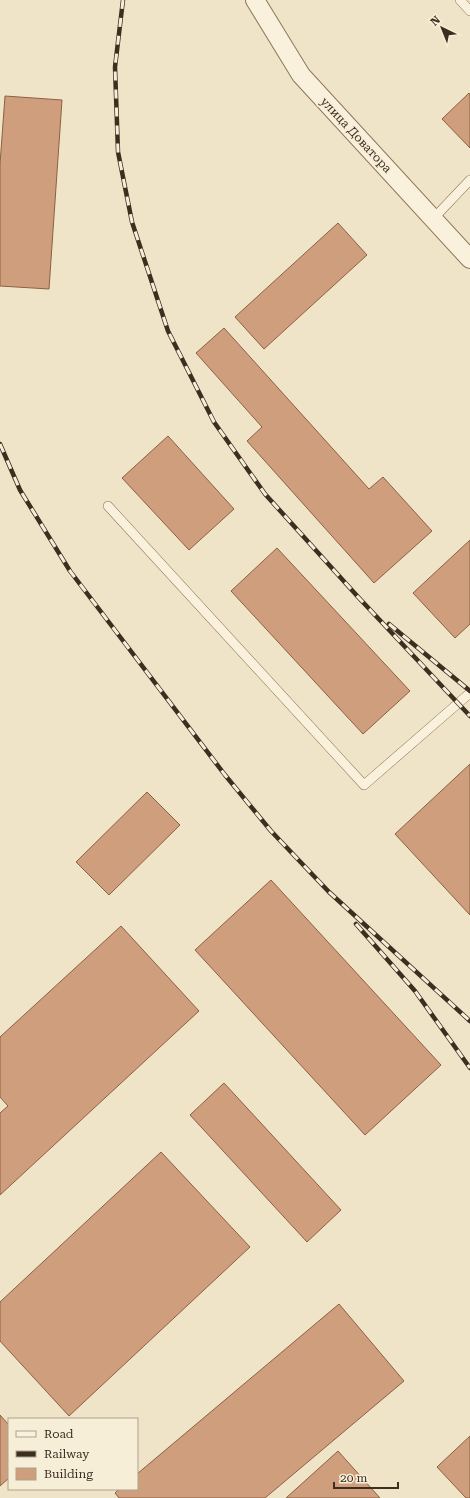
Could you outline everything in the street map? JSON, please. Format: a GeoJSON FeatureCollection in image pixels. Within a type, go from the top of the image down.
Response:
{"type":"FeatureCollection","features":[{"type":"Feature","properties":{"kind":"street","name":"улица Доватора"},"geometry":{"type":"LineString","coordinates":[[255,0],[301,75],[470,259]]}},
{"type":"Feature","properties":{"kind":"lane"},"geometry":{"type":"LineString","coordinates":[[460,0],[470,11]]}},
{"type":"Feature","properties":{"kind":"lane"},"geometry":{"type":"LineString","coordinates":[[433,219],[470,180]]}},
{"type":"Feature","properties":{"kind":"lane"},"geometry":{"type":"LineString","coordinates":[[108,506],[364,785],[470,693]]}},
{"type":"Feature","properties":{"kind":"building"},"geometry":{"type":"Polygon","coordinates":[[[469,93],[470,94],[470,148],[442,119],[469,93]]]}},
{"type":"Feature","properties":{"kind":"building"},"geometry":{"type":"Polygon","coordinates":[[[5,96],[62,100],[49,289],[0,286],[0,164],[5,96]]]}},
{"type":"Feature","properties":{"kind":"building"},"geometry":{"type":"Polygon","coordinates":[[[338,223],[367,255],[264,349],[235,317],[338,223]]]}},
{"type":"Feature","properties":{"kind":"building"},"geometry":{"type":"Polygon","coordinates":[[[224,328],[369,489],[383,477],[432,531],[374,583],[247,441],[262,427],[196,353],[224,328]]]}},
{"type":"Feature","properties":{"kind":"building"},"geometry":{"type":"Polygon","coordinates":[[[168,436],[234,509],[189,550],[122,478],[168,436]]]}},
{"type":"Feature","properties":{"kind":"building"},"geometry":{"type":"Polygon","coordinates":[[[470,540],[470,624],[455,638],[413,593],[470,540]]]}},
{"type":"Feature","properties":{"kind":"building"},"geometry":{"type":"Polygon","coordinates":[[[277,548],[410,691],[363,734],[231,591],[277,548]]]}},
{"type":"Feature","properties":{"kind":"building"},"geometry":{"type":"Polygon","coordinates":[[[470,764],[470,915],[395,834],[470,764]]]}},
{"type":"Feature","properties":{"kind":"building"},"geometry":{"type":"Polygon","coordinates":[[[147,792],[180,825],[109,895],[76,862],[147,792]]]}},
{"type":"Feature","properties":{"kind":"building"},"geometry":{"type":"Polygon","coordinates":[[[271,880],[441,1065],[365,1135],[195,950],[271,880]]]}},
{"type":"Feature","properties":{"kind":"building"},"geometry":{"type":"Polygon","coordinates":[[[121,926],[199,1011],[0,1195],[0,1113],[8,1106],[0,1097],[0,1037],[121,926]]]}},
{"type":"Feature","properties":{"kind":"building"},"geometry":{"type":"Polygon","coordinates":[[[224,1083],[341,1210],[307,1242],[190,1115],[224,1083]]]}},
{"type":"Feature","properties":{"kind":"building"},"geometry":{"type":"Polygon","coordinates":[[[161,1152],[250,1247],[69,1416],[0,1341],[0,1302],[161,1152]]]}},
{"type":"Feature","properties":{"kind":"building"},"geometry":{"type":"Polygon","coordinates":[[[339,1304],[404,1381],[265,1498],[119,1498],[115,1493],[118,1490],[138,1490],[138,1473],[339,1304]]]}},
{"type":"Feature","properties":{"kind":"building"},"geometry":{"type":"Polygon","coordinates":[[[0,1415],[8,1424],[8,1479],[0,1486],[0,1415]]]}},
{"type":"Feature","properties":{"kind":"building"},"geometry":{"type":"Polygon","coordinates":[[[470,1436],[470,1498],[466,1498],[437,1467],[470,1436]]]}},
{"type":"Feature","properties":{"kind":"building"},"geometry":{"type":"Polygon","coordinates":[[[338,1451],[380,1498],[286,1498],[338,1451]]]}},
{"type":"Feature","properties":{"kind":"railway"},"geometry":{"type":"LineString","coordinates":[[123,0],[115,67],[118,152],[132,222],[168,331],[214,422],[265,494],[359,598],[470,716]]}},
{"type":"Feature","properties":{"kind":"railway"},"geometry":{"type":"LineString","coordinates":[[0,444],[20,490],[70,571],[225,775],[271,831],[329,892],[470,1021]]}},
{"type":"Feature","properties":{"kind":"railway"},"geometry":{"type":"LineString","coordinates":[[389,624],[470,691]]}},
{"type":"Feature","properties":{"kind":"railway"},"geometry":{"type":"LineString","coordinates":[[356,924],[415,991],[470,1068]]}}]}
